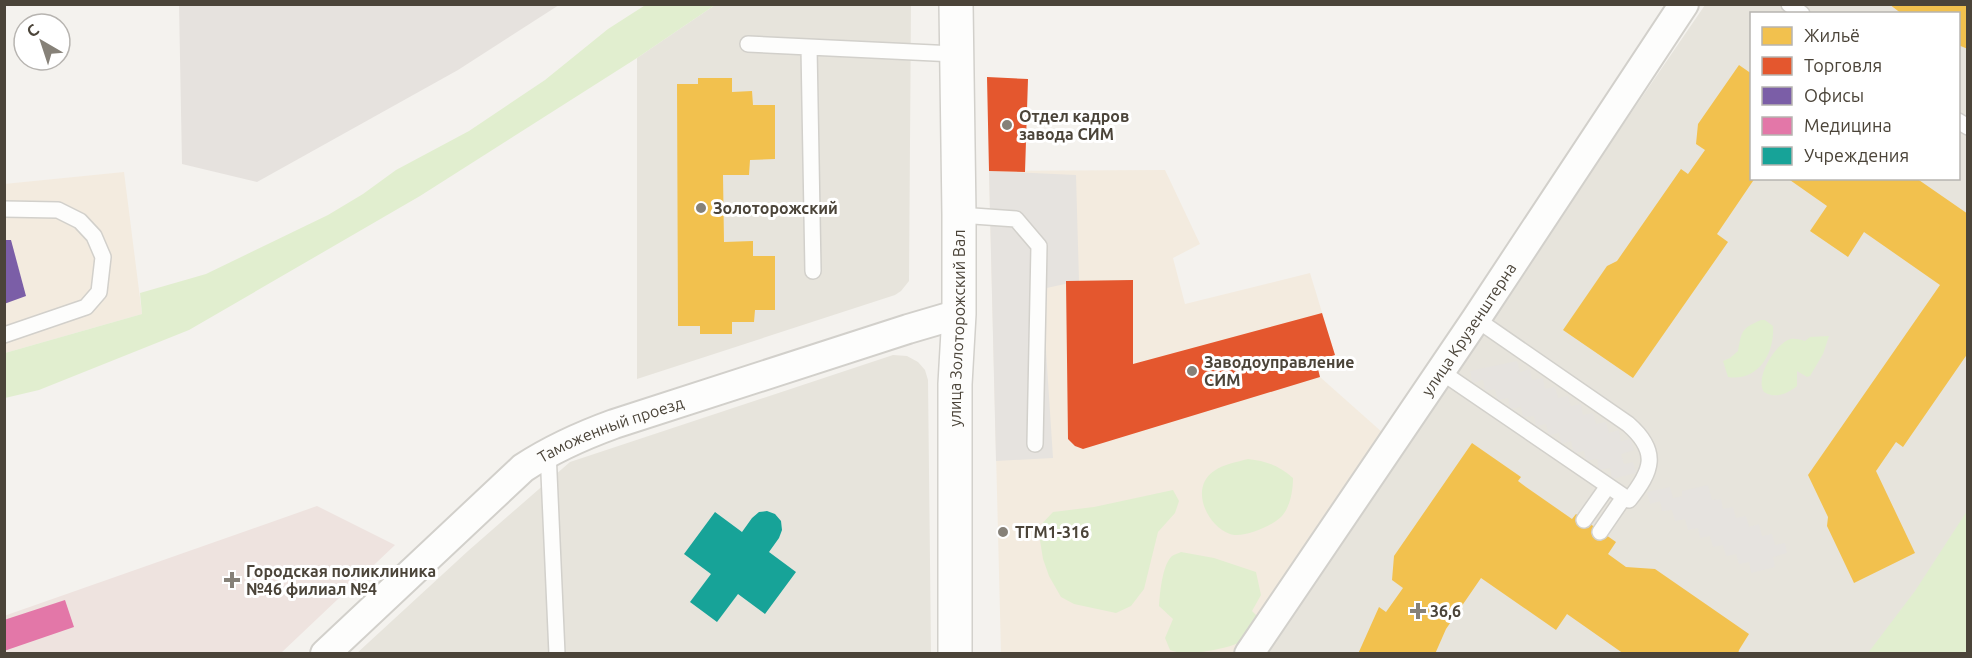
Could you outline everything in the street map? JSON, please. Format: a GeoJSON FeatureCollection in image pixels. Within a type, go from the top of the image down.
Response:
{"type":"FeatureCollection","features":[{"type":"Feature","properties":{"kind":"street","name":"улица Золоторожский Вал"},"geometry":{"type":"LineString","coordinates":[[955,654],[955,384],[959,314],[956,4]]}},
{"type":"Feature","properties":{"kind":"street","name":"улица Крузенштерна"},"geometry":{"type":"LineString","coordinates":[[1249,654],[1476,319],[1684,4]]}},
{"type":"Feature","properties":{"kind":"street","name":"Таможенный проезд"},"geometry":{"type":"LineString","coordinates":[[325,654],[523,468],[548,452],[575,438],[614,424],[959,314]]}},
{"type":"Feature","properties":{"kind":"lane"},"geometry":{"type":"LineString","coordinates":[[748,44],[955,54]]}},
{"type":"Feature","properties":{"kind":"lane"},"geometry":{"type":"LineString","coordinates":[[809,47],[813,271]]}},
{"type":"Feature","properties":{"kind":"lane"},"geometry":{"type":"LineString","coordinates":[[4,209],[58,210],[80,221],[94,236],[103,257],[99,292],[86,307],[4,335]]}},
{"type":"Feature","properties":{"kind":"lane"},"geometry":{"type":"LineString","coordinates":[[959,215],[1016,219],[1039,246],[1035,444]]}},
{"type":"Feature","properties":{"kind":"lane"},"geometry":{"type":"LineString","coordinates":[[1440,370],[1629,500],[1643,482],[1650,465],[1648,447],[1640,434],[1476,319]]}},
{"type":"Feature","properties":{"kind":"lane"},"geometry":{"type":"LineString","coordinates":[[548,452],[557,654]]}},
{"type":"Feature","properties":{"kind":"lane"},"geometry":{"type":"LineString","coordinates":[[1584,520],[1608,486]]}},
{"type":"Feature","properties":{"kind":"lane"},"geometry":{"type":"LineString","coordinates":[[1600,532],[1624,497]]}},
{"type":"Feature","properties":{"kind":"shaded area"},"geometry":{"type":"Polygon","coordinates":[[[179,4],[559,5],[458,70],[257,182],[182,164],[179,4]]]}},
{"type":"Feature","properties":{"kind":"shaded area"},"geometry":{"type":"Polygon","coordinates":[[[715,5],[911,5],[909,281],[895,295],[637,379],[637,58],[715,5]]]}},
{"type":"Feature","properties":{"kind":"shaded area"},"geometry":{"type":"Polygon","coordinates":[[[1705,5],[1967,5],[1967,653],[1264,654],[1401,449],[1705,5]]]}},
{"type":"Feature","properties":{"kind":"shaded area"},"geometry":{"type":"Polygon","coordinates":[[[1165,170],[1200,244],[1173,258],[1185,304],[1310,273],[1335,355],[1316,361],[1320,377],[1401,449],[1264,653],[1001,653],[989,171],[1165,170]]]}},
{"type":"Feature","properties":{"kind":"shaded area"},"geometry":{"type":"Polygon","coordinates":[[[989,171],[1076,175],[1079,281],[1042,289],[1053,458],[996,461],[989,171]]]}},
{"type":"Feature","properties":{"kind":"shaded area"},"geometry":{"type":"Polygon","coordinates":[[[124,172],[142,314],[5,353],[4,184],[124,172]]]}},
{"type":"Feature","properties":{"kind":"shaded area"},"geometry":{"type":"Polygon","coordinates":[[[893,355],[907,356],[918,362],[925,370],[928,380],[931,653],[356,654],[468,551],[570,462],[893,355]]]}},
{"type":"Feature","properties":{"kind":"shaded area"},"geometry":{"type":"Polygon","coordinates":[[[1517,361],[1520,372],[1530,369],[1532,380],[1543,378],[1545,389],[1555,387],[1558,398],[1568,396],[1571,406],[1581,404],[1583,415],[1593,413],[1596,424],[1606,422],[1609,433],[1619,430],[1621,441],[1631,439],[1634,450],[1621,454],[1624,464],[1633,462],[1636,473],[1612,479],[1610,468],[1599,470],[1597,459],[1586,461],[1584,451],[1574,453],[1571,441],[1561,444],[1559,433],[1549,435],[1546,424],[1536,426],[1534,416],[1523,417],[1521,407],[1510,409],[1508,398],[1498,400],[1495,389],[1485,391],[1483,380],[1472,383],[1470,371],[1517,361]]]}},
{"type":"Feature","properties":{"kind":"shaded area"},"geometry":{"type":"Polygon","coordinates":[[[1708,485],[1712,500],[1721,499],[1723,509],[1733,507],[1736,518],[1746,516],[1749,527],[1759,524],[1762,536],[1772,534],[1775,545],[1785,543],[1787,553],[1773,557],[1775,567],[1751,573],[1749,562],[1739,564],[1736,554],[1726,556],[1723,545],[1713,547],[1710,536],[1700,538],[1698,528],[1688,530],[1685,519],[1675,521],[1672,510],[1662,511],[1660,501],[1650,504],[1647,492],[1670,487],[1673,498],[1682,496],[1682,491],[1708,485]]]}},
{"type":"Feature","properties":{"kind":"shaded area","name":"Городская поликлиника №46 филиал №4"},"geometry":{"type":"Polygon","coordinates":[[[317,506],[395,545],[281,653],[5,653],[4,616],[317,506]]]}},
{"type":"Feature","properties":{"kind":"green space"},"geometry":{"type":"Polygon","coordinates":[[[647,4],[715,5],[637,58],[420,196],[189,330],[39,390],[5,398],[5,353],[142,314],[140,293],[206,274],[328,215],[363,194],[396,170],[469,131],[545,80],[608,29],[647,4]]]}},
{"type":"Feature","properties":{"kind":"green space"},"geometry":{"type":"Polygon","coordinates":[[[1761,320],[1773,326],[1768,355],[1756,370],[1748,375],[1728,377],[1723,361],[1738,351],[1743,332],[1761,320]]]}},
{"type":"Feature","properties":{"kind":"green space"},"geometry":{"type":"Polygon","coordinates":[[[1829,336],[1823,354],[1810,376],[1807,377],[1797,371],[1797,386],[1793,389],[1777,395],[1764,392],[1762,379],[1764,372],[1771,357],[1781,345],[1791,339],[1805,341],[1810,337],[1829,336]]]}},
{"type":"Feature","properties":{"kind":"green space"},"geometry":{"type":"Polygon","coordinates":[[[1248,459],[1278,467],[1288,474],[1293,478],[1292,494],[1287,509],[1277,521],[1257,531],[1242,535],[1230,534],[1222,530],[1208,515],[1202,496],[1203,487],[1207,478],[1214,471],[1248,459]]]}},
{"type":"Feature","properties":{"kind":"green space"},"geometry":{"type":"Polygon","coordinates":[[[1173,490],[1179,501],[1175,513],[1158,532],[1144,589],[1131,606],[1116,613],[1074,604],[1061,597],[1049,576],[1043,559],[1038,528],[1053,512],[1094,507],[1173,490]]]}},
{"type":"Feature","properties":{"kind":"green space"},"geometry":{"type":"Polygon","coordinates":[[[1967,511],[1967,653],[1868,653],[1915,591],[1967,511]]]}},
{"type":"Feature","properties":{"kind":"green space"},"geometry":{"type":"Polygon","coordinates":[[[1181,552],[1214,558],[1256,572],[1261,595],[1252,611],[1263,622],[1251,637],[1234,645],[1211,651],[1188,653],[1170,650],[1165,638],[1173,619],[1159,606],[1160,594],[1168,561],[1172,556],[1181,552]]]}},
{"type":"Feature","properties":{"kind":"building: Жильё"},"geometry":{"type":"Polygon","coordinates":[[[1889,4],[1968,4],[1968,49],[1960,46],[1960,12],[1899,12],[1889,4]]]}},
{"type":"Feature","properties":{"kind":"building: Жильё"},"geometry":{"type":"Polygon","coordinates":[[[1739,65],[1750,73],[1750,180],[1754,180],[1717,234],[1728,242],[1633,378],[1563,330],[1607,266],[1617,261],[1681,169],[1688,174],[1705,150],[1696,144],[1698,124],[1739,65]]]}},
{"type":"Feature","properties":{"kind":"building: Жильё","name":"Золоторожский"},"geometry":{"type":"Polygon","coordinates":[[[698,78],[732,78],[732,92],[752,91],[753,105],[775,105],[775,159],[750,160],[749,175],[723,175],[724,242],[753,241],[753,256],[775,256],[775,310],[755,310],[754,322],[732,322],[732,334],[700,334],[700,326],[678,326],[677,84],[698,84],[698,78]]]}},
{"type":"Feature","properties":{"kind":"building: Жильё"},"geometry":{"type":"Polygon","coordinates":[[[1790,180],[1919,180],[1968,214],[1968,353],[1903,447],[1896,442],[1876,471],[1915,553],[1854,583],[1827,526],[1828,517],[1808,475],[1940,285],[1864,232],[1848,257],[1810,231],[1827,206],[1790,180]]]}},
{"type":"Feature","properties":{"kind":"building: Жильё"},"geometry":{"type":"Polygon","coordinates":[[[1472,443],[1521,477],[1518,481],[1572,519],[1576,514],[1616,542],[1608,554],[1626,567],[1655,569],[1749,634],[1738,654],[1624,654],[1567,614],[1556,630],[1481,578],[1446,629],[1435,654],[1358,654],[1379,607],[1386,612],[1403,588],[1392,580],[1394,556],[1472,443]]]}},
{"type":"Feature","properties":{"kind":"building: Торговля","name":"Отдел кадров завода СИМ"},"geometry":{"type":"Polygon","coordinates":[[[987,77],[1028,79],[1025,172],[989,171],[987,77]]]}},
{"type":"Feature","properties":{"kind":"building: Торговля","name":"Заводоуправление СИМ"},"geometry":{"type":"Polygon","coordinates":[[[1133,280],[1133,364],[1322,313],[1335,355],[1316,361],[1320,377],[1083,449],[1075,446],[1068,439],[1066,281],[1133,280]]]}},
{"type":"Feature","properties":{"kind":"building: Офисы"},"geometry":{"type":"Polygon","coordinates":[[[4,240],[11,240],[26,296],[4,304],[4,240]]]}},
{"type":"Feature","properties":{"kind":"building: Медицина"},"geometry":{"type":"Polygon","coordinates":[[[65,600],[74,627],[4,651],[4,620],[65,600]]]}},
{"type":"Feature","properties":{"kind":"building: Учреждения"},"geometry":{"type":"Polygon","coordinates":[[[767,511],[775,514],[781,521],[782,530],[769,552],[796,572],[765,614],[738,594],[717,622],[690,602],[711,574],[684,554],[715,512],[742,532],[759,512],[767,511]]]}},
{"type":"Feature","properties":{"kind":"place","name":"Отдел кадров завода СИМ"},"geometry":{"type":"Point","coordinates":[1007,125]}},
{"type":"Feature","properties":{"kind":"place","name":"Золоторожский"},"geometry":{"type":"Point","coordinates":[701,208]}},
{"type":"Feature","properties":{"kind":"place","name":"Заводоуправление СИМ"},"geometry":{"type":"Point","coordinates":[1192,371]}},
{"type":"Feature","properties":{"kind":"place","name":"ТГМ1-316"},"geometry":{"type":"Point","coordinates":[1003,532]}},
{"type":"Feature","properties":{"kind":"place","name":"Городская поликлиника №46 филиал №4"},"geometry":{"type":"Point","coordinates":[232,580]}},
{"type":"Feature","properties":{"kind":"place","name":"36,6"},"geometry":{"type":"Point","coordinates":[1418,611]}}]}
